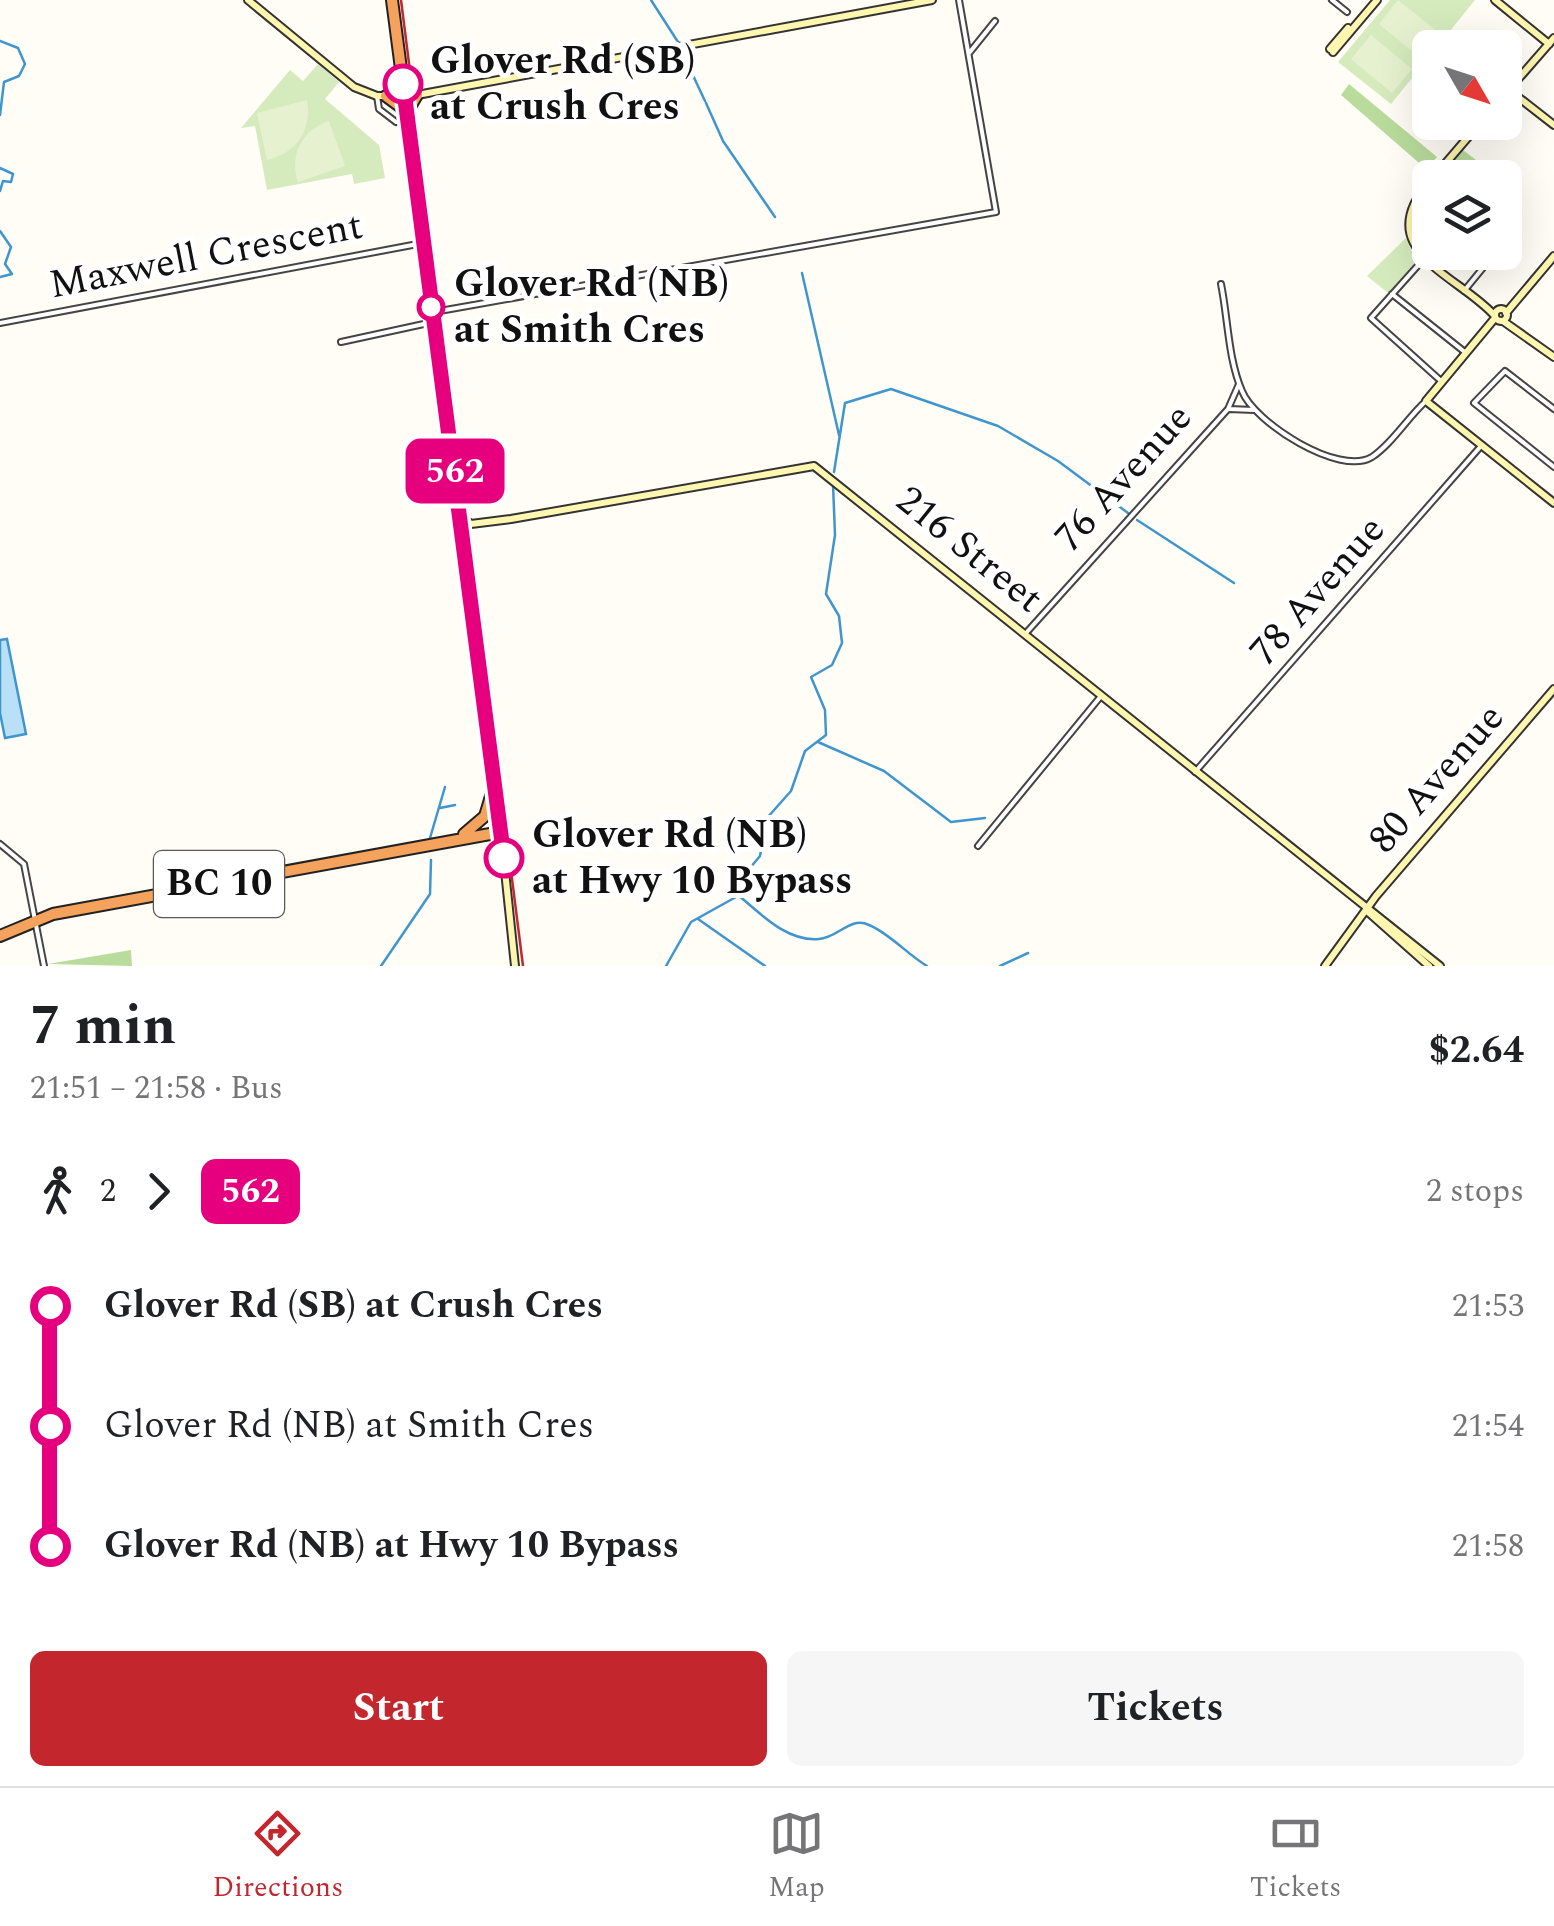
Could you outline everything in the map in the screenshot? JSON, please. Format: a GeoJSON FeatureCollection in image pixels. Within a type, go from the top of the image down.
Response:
{"type":"FeatureCollection","features":[{"type":"Feature","properties":{"kind":"highway"},"geometry":{"type":"LineString","coordinates":[[392,0],[502,832]]}},
{"type":"Feature","properties":{"kind":"highway"},"geometry":{"type":"LineString","coordinates":[[407,113],[418,95]]}},
{"type":"Feature","properties":{"kind":"highway"},"geometry":{"type":"LineString","coordinates":[[382,96],[407,113]]}},
{"type":"Feature","properties":{"kind":"highway"},"geometry":{"type":"LineString","coordinates":[[460,521],[472,622]]}},
{"type":"Feature","properties":{"kind":"highway"},"geometry":{"type":"LineString","coordinates":[[466,557],[466,536],[476,527]]}},
{"type":"Feature","properties":{"kind":"highway"},"geometry":{"type":"LineString","coordinates":[[442,843],[480,824],[489,807],[493,782]]}},
{"type":"Feature","properties":{"kind":"highway","name":"BC 10"},"geometry":{"type":"LineString","coordinates":[[0,936],[36,920],[502,832]]}},
{"type":"Feature","properties":{"kind":"main road"},"geometry":{"type":"LineString","coordinates":[[248,0],[354,87],[382,96],[418,95],[932,0]]}},
{"type":"Feature","properties":{"kind":"main road"},"geometry":{"type":"LineString","coordinates":[[1332,51],[1374,0]]}},
{"type":"Feature","properties":{"kind":"main road"},"geometry":{"type":"LineString","coordinates":[[1495,0],[1551,41],[1522,75]]}},
{"type":"Feature","properties":{"kind":"main road"},"geometry":{"type":"LineString","coordinates":[[1522,103],[1554,125]]}},
{"type":"Feature","properties":{"kind":"main road"},"geometry":{"type":"LineString","coordinates":[[1448,160],[1466,140]]}},
{"type":"Feature","properties":{"kind":"main road"},"geometry":{"type":"LineString","coordinates":[[1554,256],[1426,401],[1554,504]]}},
{"type":"Feature","properties":{"kind":"main road"},"geometry":{"type":"LineString","coordinates":[[1442,270],[1463,292],[1501,315],[1554,357]]}},
{"type":"Feature","properties":{"kind":"main road","name":"216 Street"},"geometry":{"type":"LineString","coordinates":[[460,521],[471,524],[511,519],[814,466],[1440,966]]}},
{"type":"Feature","properties":{"kind":"main road"},"geometry":{"type":"LineString","coordinates":[[460,521],[476,527],[511,519]]}},
{"type":"Feature","properties":{"kind":"main road","name":"80 Avenue"},"geometry":{"type":"LineString","coordinates":[[1325,966],[1366,910],[1554,689]]}},
{"type":"Feature","properties":{"kind":"main road"},"geometry":{"type":"LineString","coordinates":[[502,832],[515,966]]}},
{"type":"Feature","properties":{"kind":"main road","name":"216 Street"},"geometry":{"type":"LineString","coordinates":[[1366,910],[1429,966]]}},
{"type":"Feature","properties":{"kind":"street"},"geometry":{"type":"LineString","coordinates":[[340,342],[432,317],[996,212],[960,0]]}},
{"type":"Feature","properties":{"kind":"street"},"geometry":{"type":"LineString","coordinates":[[1332,0],[1347,12]]}},
{"type":"Feature","properties":{"kind":"street"},"geometry":{"type":"LineString","coordinates":[[970,52],[996,21]]}},
{"type":"Feature","properties":{"kind":"street"},"geometry":{"type":"LineString","coordinates":[[382,96],[379,109],[396,122]]}},
{"type":"Feature","properties":{"kind":"street","name":"Maxwell Crescent"},"geometry":{"type":"LineString","coordinates":[[0,324],[423,242]]}},
{"type":"Feature","properties":{"kind":"street"},"geometry":{"type":"LineString","coordinates":[[1413,270],[1371,316],[1382,332],[1442,381]]}},
{"type":"Feature","properties":{"kind":"street"},"geometry":{"type":"LineString","coordinates":[[1463,292],[1481,270]]}},
{"type":"Feature","properties":{"kind":"street"},"geometry":{"type":"LineString","coordinates":[[1222,284],[1240,384],[1254,410],[1332,461],[1372,457],[1426,401]]}},
{"type":"Feature","properties":{"kind":"street"},"geometry":{"type":"LineString","coordinates":[[1391,293],[1466,353]]}},
{"type":"Feature","properties":{"kind":"street"},"geometry":{"type":"LineString","coordinates":[[1554,409],[1502,371],[1474,403],[1554,467]]}},
{"type":"Feature","properties":{"kind":"street","name":"76 Avenue"},"geometry":{"type":"LineString","coordinates":[[1025,634],[1228,409],[1240,384]]}},
{"type":"Feature","properties":{"kind":"street","name":"76 Avenue"},"geometry":{"type":"LineString","coordinates":[[1228,409],[1254,410]]}},
{"type":"Feature","properties":{"kind":"street","name":"78 Avenue"},"geometry":{"type":"LineString","coordinates":[[1195,772],[1481,446]]}},
{"type":"Feature","properties":{"kind":"street"},"geometry":{"type":"LineString","coordinates":[[978,846],[1101,696]]}},
{"type":"Feature","properties":{"kind":"street"},"geometry":{"type":"LineString","coordinates":[[0,844],[24,864],[44,966]]}},
{"type":"Feature","properties":{"kind":"green space"},"geometry":{"type":"Polygon","coordinates":[[[1390,0],[1475,0],[1451,30],[1412,30],[1412,78],[1391,104],[1338,62],[1390,0]]]}},
{"type":"Feature","properties":{"kind":"green space"},"geometry":{"type":"Polygon","coordinates":[[[1398,0],[1435,30],[1412,30],[1412,51],[1379,24],[1398,0]]]}},
{"type":"Feature","properties":{"kind":"green space"},"geometry":{"type":"Polygon","coordinates":[[[1371,35],[1412,69],[1392,93],[1351,59],[1371,35]]]}},
{"type":"Feature","properties":{"kind":"green space"},"geometry":{"type":"Polygon","coordinates":[[[318,64],[339,82],[325,99],[379,145],[385,178],[354,184],[352,174],[267,190],[255,126],[241,128],[290,70],[303,81],[318,64]]]}},
{"type":"Feature","properties":{"kind":"green space"},"geometry":{"type":"Polygon","coordinates":[[[1349,84],[1437,157],[1416,160],[1341,95],[1349,84]]]}},
{"type":"Feature","properties":{"kind":"green space"},"geometry":{"type":"Polygon","coordinates":[[[307,100],[307,121],[300,139],[287,152],[267,160],[257,113],[307,100]]]}},
{"type":"Feature","properties":{"kind":"green space"},"geometry":{"type":"Polygon","coordinates":[[[329,121],[345,166],[298,182],[295,162],[300,145],[312,131],[329,121]]]}},
{"type":"Feature","properties":{"kind":"green space"},"geometry":{"type":"Polygon","coordinates":[[[1463,150],[1476,160],[1454,160],[1463,150]]]}},
{"type":"Feature","properties":{"kind":"green space"},"geometry":{"type":"Polygon","coordinates":[[[1406,238],[1412,266],[1388,293],[1367,276],[1406,238]]]}},
{"type":"Feature","properties":{"kind":"green space"},"geometry":{"type":"Polygon","coordinates":[[[131,950],[132,966],[48,964],[131,950]]]}},
{"type":"Feature","properties":{"kind":"water"},"geometry":{"type":"Polygon","coordinates":[[[7,639],[26,734],[5,738],[0,713],[0,640],[7,639]]]}},
{"type":"Feature","properties":{"kind":"waterway"},"geometry":{"type":"LineString","coordinates":[[651,0],[678,42]]}},
{"type":"Feature","properties":{"kind":"waterway"},"geometry":{"type":"LineString","coordinates":[[0,41],[18,48],[25,64],[19,76],[4,82],[0,115]]}},
{"type":"Feature","properties":{"kind":"waterway"},"geometry":{"type":"LineString","coordinates":[[681,50],[705,101]]}},
{"type":"Feature","properties":{"kind":"waterway"},"geometry":{"type":"LineString","coordinates":[[706,103],[723,141],[775,217]]}},
{"type":"Feature","properties":{"kind":"waterway"},"geometry":{"type":"LineString","coordinates":[[0,168],[13,174],[11,182],[3,181],[0,191]]}},
{"type":"Feature","properties":{"kind":"waterway"},"geometry":{"type":"LineString","coordinates":[[0,231],[11,247],[5,264],[12,274],[0,277]]}},
{"type":"Feature","properties":{"kind":"waterway"},"geometry":{"type":"LineString","coordinates":[[802,273],[839,435]]}},
{"type":"Feature","properties":{"kind":"waterway"},"geometry":{"type":"LineString","coordinates":[[834,472],[845,403],[891,389],[998,426],[1058,461],[1128,513]]}},
{"type":"Feature","properties":{"kind":"waterway"},"geometry":{"type":"LineString","coordinates":[[666,966],[691,922],[736,897],[745,874],[760,856],[767,818],[791,791],[805,751],[826,735],[825,710],[811,677],[832,665],[842,643],[839,616],[826,594],[835,535],[833,484]]}},
{"type":"Feature","properties":{"kind":"waterway"},"geometry":{"type":"LineString","coordinates":[[1137,520],[1234,583]]}},
{"type":"Feature","properties":{"kind":"waterway"},"geometry":{"type":"LineString","coordinates":[[818,742],[884,771],[951,822],[985,818]]}},
{"type":"Feature","properties":{"kind":"waterway"},"geometry":{"type":"LineString","coordinates":[[430,838],[445,787]]}},
{"type":"Feature","properties":{"kind":"waterway"},"geometry":{"type":"LineString","coordinates":[[440,808],[455,805]]}},
{"type":"Feature","properties":{"kind":"waterway"},"geometry":{"type":"LineString","coordinates":[[381,966],[430,894],[431,860]]}},
{"type":"Feature","properties":{"kind":"waterway"},"geometry":{"type":"LineString","coordinates":[[738,895],[775,925],[796,936],[826,938],[862,923],[884,933],[927,966]]}},
{"type":"Feature","properties":{"kind":"waterway"},"geometry":{"type":"LineString","coordinates":[[698,919],[765,966]]}},
{"type":"Feature","properties":{"kind":"waterway"},"geometry":{"type":"LineString","coordinates":[[1000,966],[1028,953]]}},
{"type":"Feature","properties":{"kind":"railway"},"geometry":{"type":"LineString","coordinates":[[401,0],[523,966]]}},
{"type":"Feature","properties":{"kind":"bus line","name":"562"},"geometry":{"type":"LineString","coordinates":[[403,84],[504,858]]}},
{"type":"Feature","properties":{"kind":"place","name":"Glover Rd (SB) at Crush Cres"},"geometry":{"type":"Point","coordinates":[403,84]}},
{"type":"Feature","properties":{"kind":"place","name":"Glover Rd (NB) at Smith Cres"},"geometry":{"type":"Point","coordinates":[431,307]}},
{"type":"Feature","properties":{"kind":"place","name":"Glover Rd (NB) at Hwy 10 Bypass"},"geometry":{"type":"Point","coordinates":[504,858]}}]}
